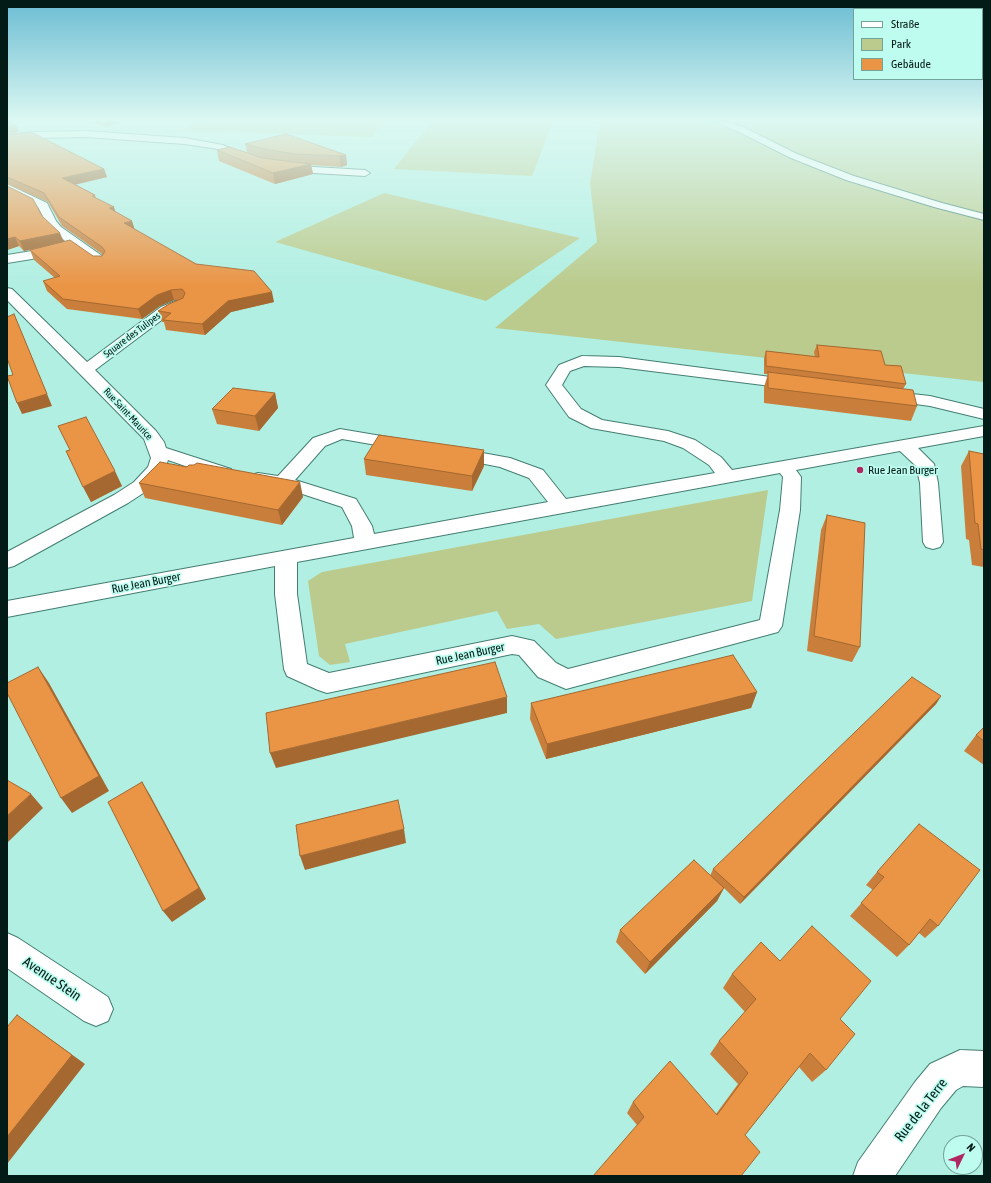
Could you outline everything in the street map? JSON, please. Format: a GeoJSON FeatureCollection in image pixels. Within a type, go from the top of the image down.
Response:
{"type":"FeatureCollection","features":[{"type":"Feature","properties":{"kind":"street"},"geometry":{"type":"LineString","coordinates":[[844,176],[984,217]]}},
{"type":"Feature","properties":{"kind":"street"},"geometry":{"type":"LineString","coordinates":[[7,187],[43,205],[51,222],[57,229],[101,261]]}},
{"type":"Feature","properties":{"kind":"street"},"geometry":{"type":"LineString","coordinates":[[7,259],[38,254],[76,244]]}},
{"type":"Feature","properties":{"kind":"street","name":"Rue Saint-Maurice"},"geometry":{"type":"LineString","coordinates":[[7,292],[150,435],[155,442],[160,458],[157,468],[141,486],[121,499],[7,560]]}},
{"type":"Feature","properties":{"kind":"street","name":"Square des Tulipes"},"geometry":{"type":"LineString","coordinates":[[86,370],[166,310],[180,304]]}},
{"type":"Feature","properties":{"kind":"street"},"geometry":{"type":"LineString","coordinates":[[726,476],[715,461],[689,444],[668,436],[597,424],[575,413],[554,385],[564,368],[582,361],[619,362],[813,386]]}},
{"type":"Feature","properties":{"kind":"street"},"geometry":{"type":"LineString","coordinates":[[868,393],[930,401],[984,414]]}},
{"type":"Feature","properties":{"kind":"street","name":"Rue Jean Burger"},"geometry":{"type":"LineString","coordinates":[[7,609],[726,476],[984,431]]}},
{"type":"Feature","properties":{"kind":"street"},"geometry":{"type":"LineString","coordinates":[[283,482],[319,442],[340,434],[418,447]]}},
{"type":"Feature","properties":{"kind":"street"},"geometry":{"type":"LineString","coordinates":[[904,445],[925,464],[929,483],[933,542]]}},
{"type":"Feature","properties":{"kind":"street"},"geometry":{"type":"LineString","coordinates":[[158,451],[234,476],[283,482],[349,504],[362,526],[365,542]]}},
{"type":"Feature","properties":{"kind":"street"},"geometry":{"type":"LineString","coordinates":[[442,451],[504,462],[536,474],[562,506]]}},
{"type":"Feature","properties":{"kind":"street","name":"Rue Jean Burger"},"geometry":{"type":"LineString","coordinates":[[286,557],[286,594],[296,669],[327,683],[512,645],[526,647],[548,670],[566,679],[770,626],[790,510],[792,477],[784,466]]}},
{"type":"Feature","properties":{"kind":"street","name":"Avenue Stein"},"geometry":{"type":"LineString","coordinates":[[7,949],[96,1009]]}},
{"type":"Feature","properties":{"kind":"street","name":"Rue de la Terre"},"geometry":{"type":"LineString","coordinates":[[872,1176],[928,1095],[943,1077],[960,1068],[984,1069]]}},
{"type":"Feature","properties":{"kind":"green space"},"geometry":{"type":"Polygon","coordinates":[[[591,176],[984,176],[984,382],[495,328],[597,242],[590,184],[591,176]]]}},
{"type":"Feature","properties":{"kind":"green space"},"geometry":{"type":"Polygon","coordinates":[[[384,193],[580,238],[486,301],[275,242],[384,193]]]}},
{"type":"Feature","properties":{"kind":"green space"},"geometry":{"type":"Polygon","coordinates":[[[768,490],[752,601],[556,639],[539,624],[507,629],[497,611],[345,644],[350,662],[330,665],[319,656],[308,581],[322,572],[768,490]]]}},
{"type":"Feature","properties":{"kind":"building"},"geometry":{"type":"Polygon","coordinates":[[[70,176],[62,178],[95,195],[92,196],[114,207],[109,208],[132,221],[124,223],[196,264],[254,271],[272,292],[228,301],[202,324],[163,320],[171,313],[158,311],[183,298],[185,293],[182,289],[171,290],[157,295],[138,309],[63,299],[43,281],[60,276],[30,250],[70,240],[93,256],[102,256],[105,251],[102,247],[59,217],[44,193],[7,177],[70,176]]]}},
{"type":"Feature","properties":{"kind":"building"},"geometry":{"type":"Polygon","coordinates":[[[7,186],[33,199],[42,216],[60,233],[20,241],[15,237],[7,239],[7,186]]]}},
{"type":"Feature","properties":{"kind":"building"},"geometry":{"type":"Polygon","coordinates":[[[14,314],[47,394],[17,403],[7,376],[13,375],[7,358],[7,317],[14,314]]]}},
{"type":"Feature","properties":{"kind":"building"},"geometry":{"type":"Polygon","coordinates":[[[817,345],[881,351],[885,365],[901,366],[906,384],[766,366],[766,351],[819,357],[817,345]]]}},
{"type":"Feature","properties":{"kind":"building"},"geometry":{"type":"Polygon","coordinates":[[[768,372],[913,390],[917,406],[768,388],[768,372]]]}},
{"type":"Feature","properties":{"kind":"building"},"geometry":{"type":"Polygon","coordinates":[[[233,388],[275,393],[255,416],[212,409],[233,388]]]}},
{"type":"Feature","properties":{"kind":"building"},"geometry":{"type":"Polygon","coordinates":[[[86,417],[115,471],[83,487],[66,451],[70,450],[58,426],[86,417]]]}},
{"type":"Feature","properties":{"kind":"building"},"geometry":{"type":"Polygon","coordinates":[[[379,435],[484,450],[472,476],[364,459],[379,435]]]}},
{"type":"Feature","properties":{"kind":"building"},"geometry":{"type":"Polygon","coordinates":[[[969,451],[984,454],[984,550],[981,549],[978,524],[975,523],[969,451]]]}},
{"type":"Feature","properties":{"kind":"building"},"geometry":{"type":"Polygon","coordinates":[[[160,462],[187,467],[197,463],[300,482],[278,510],[139,483],[160,462]]]}},
{"type":"Feature","properties":{"kind":"building"},"geometry":{"type":"Polygon","coordinates":[[[827,515],[865,523],[860,647],[814,636],[827,515]]]}},
{"type":"Feature","properties":{"kind":"building"},"geometry":{"type":"Polygon","coordinates":[[[733,655],[757,692],[547,744],[531,703],[733,655]]]}},
{"type":"Feature","properties":{"kind":"building"},"geometry":{"type":"Polygon","coordinates":[[[495,662],[507,697],[270,753],[266,713],[495,662]]]}},
{"type":"Feature","properties":{"kind":"building"},"geometry":{"type":"Polygon","coordinates":[[[38,667],[99,776],[61,798],[7,693],[7,683],[38,667]]]}},
{"type":"Feature","properties":{"kind":"building"},"geometry":{"type":"Polygon","coordinates":[[[912,677],[941,696],[744,897],[713,869],[912,677]]]}},
{"type":"Feature","properties":{"kind":"building"},"geometry":{"type":"Polygon","coordinates":[[[984,727],[984,741],[976,735],[984,727]]]}},
{"type":"Feature","properties":{"kind":"building"},"geometry":{"type":"Polygon","coordinates":[[[7,780],[31,794],[7,816],[7,780]]]}},
{"type":"Feature","properties":{"kind":"building"},"geometry":{"type":"Polygon","coordinates":[[[142,782],[199,888],[163,911],[108,802],[142,782]]]}},
{"type":"Feature","properties":{"kind":"building"},"geometry":{"type":"Polygon","coordinates":[[[398,800],[404,829],[300,856],[296,825],[398,800]]]}},
{"type":"Feature","properties":{"kind":"building"},"geometry":{"type":"Polygon","coordinates":[[[919,824],[980,870],[938,926],[930,919],[909,945],[861,903],[884,877],[877,872],[919,824]]]}},
{"type":"Feature","properties":{"kind":"building"},"geometry":{"type":"Polygon","coordinates":[[[694,860],[724,888],[650,962],[620,930],[694,860]]]}},
{"type":"Feature","properties":{"kind":"building"},"geometry":{"type":"Polygon","coordinates":[[[812,926],[871,981],[840,1019],[855,1034],[826,1070],[810,1053],[745,1135],[760,1152],[741,1176],[593,1176],[644,1117],[633,1102],[670,1061],[717,1115],[748,1073],[719,1041],[756,999],[732,974],[761,942],[780,961],[812,926]]]}},
{"type":"Feature","properties":{"kind":"building"},"geometry":{"type":"Polygon","coordinates":[[[17,1015],[72,1055],[7,1137],[7,1027],[17,1015]]]}},
{"type":"Feature","properties":{"kind":"place","name":"Rue Jean Burger"},"geometry":{"type":"Point","coordinates":[860,470]}}]}
